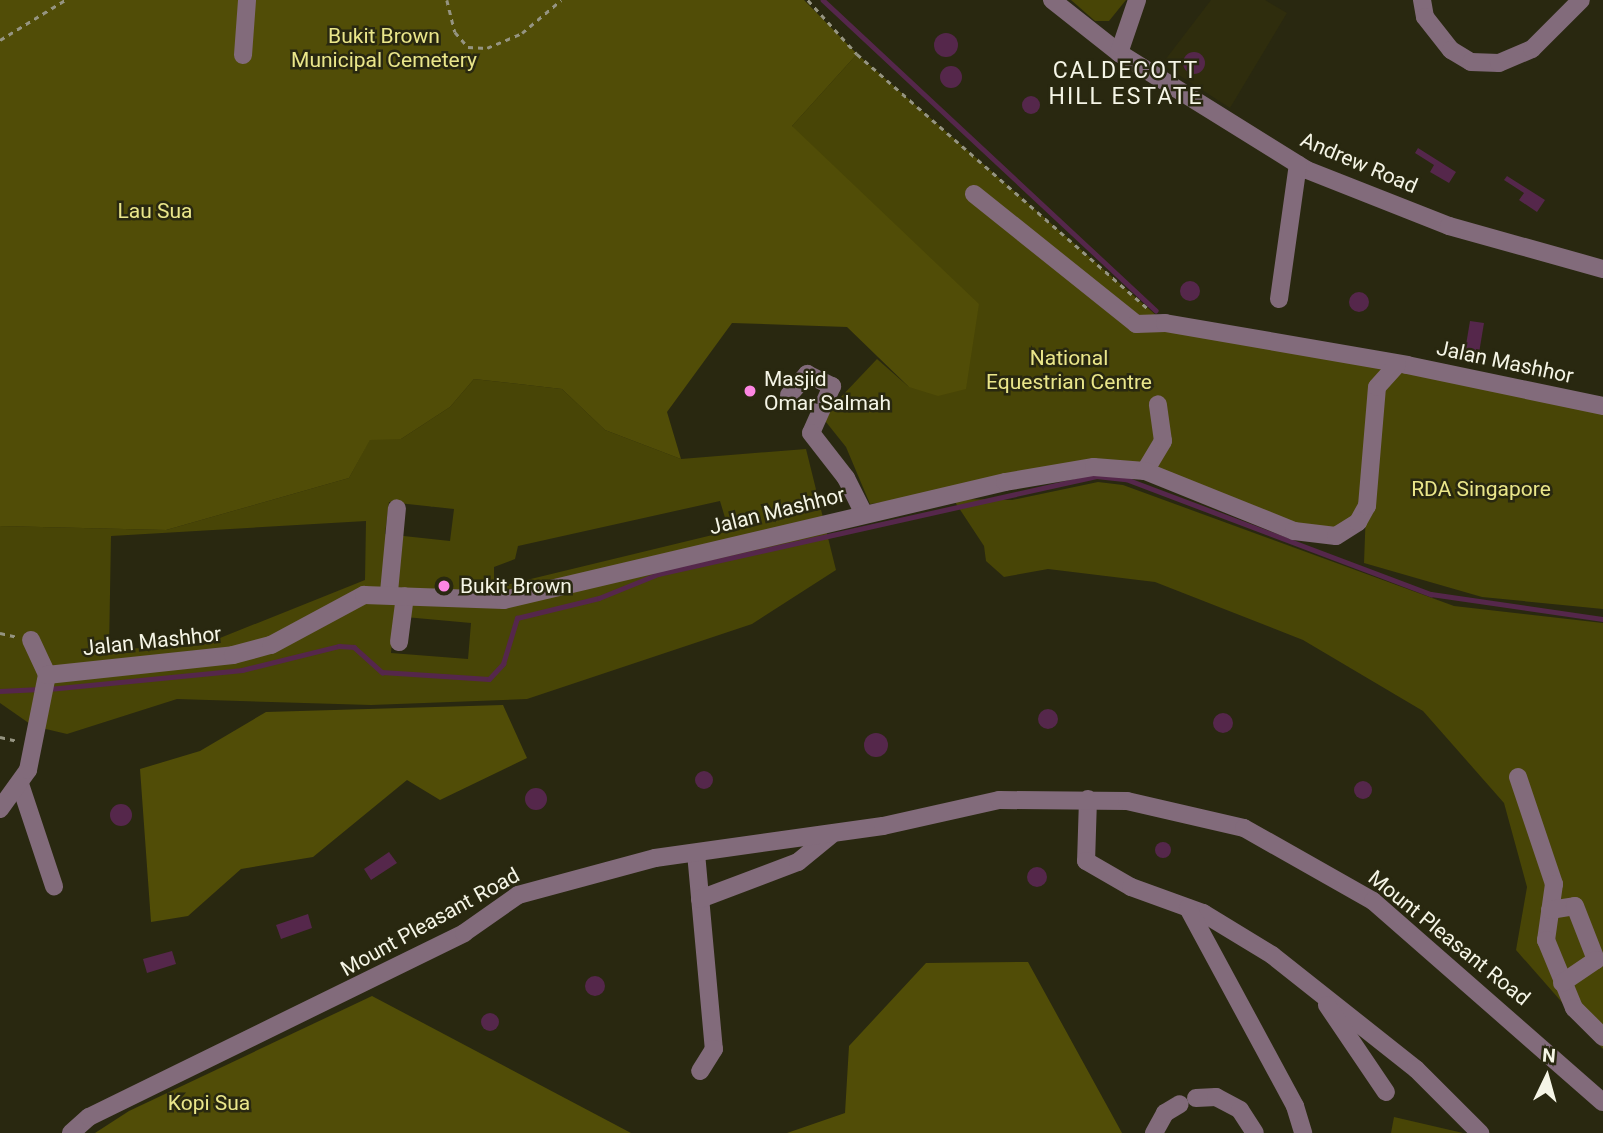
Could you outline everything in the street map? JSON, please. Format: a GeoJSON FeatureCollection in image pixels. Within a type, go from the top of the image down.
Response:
{"type":"FeatureCollection","features":[{"type":"Feature","properties":{"kind":"street"},"geometry":{"type":"LineString","coordinates":[[243,55],[247,0]]}},
{"type":"Feature","properties":{"kind":"street","name":"Andrew Road"},"geometry":{"type":"LineString","coordinates":[[1052,0],[1119,53],[1297,164],[1449,226],[1603,269]]}},
{"type":"Feature","properties":{"kind":"street"},"geometry":{"type":"LineString","coordinates":[[1119,53],[1137,0]]}},
{"type":"Feature","properties":{"kind":"street"},"geometry":{"type":"LineString","coordinates":[[1422,0],[1425,17],[1451,50],[1471,62],[1499,63],[1532,49],[1581,0]]}},
{"type":"Feature","properties":{"kind":"street"},"geometry":{"type":"LineString","coordinates":[[1279,299],[1297,164]]}},
{"type":"Feature","properties":{"kind":"street","name":"Jalan Mashhor"},"geometry":{"type":"LineString","coordinates":[[974,194],[1130,321],[1143,327],[1165,323],[1603,406]]}},
{"type":"Feature","properties":{"kind":"street","name":"Jalan Mashhor"},"geometry":{"type":"LineString","coordinates":[[45,685],[233,655],[271,645],[364,595],[397,594],[504,600],[864,514],[1071,470],[1145,471],[1294,531],[1336,536],[1359,522],[1367,506],[1377,387],[1397,365]]}},
{"type":"Feature","properties":{"kind":"street"},"geometry":{"type":"LineString","coordinates":[[789,395],[807,374],[832,386],[811,433],[846,478],[864,514]]}},
{"type":"Feature","properties":{"kind":"street"},"geometry":{"type":"LineString","coordinates":[[1145,471],[1163,441],[1158,404]]}},
{"type":"Feature","properties":{"kind":"street"},"geometry":{"type":"LineString","coordinates":[[397,508],[399,642]]}},
{"type":"Feature","properties":{"kind":"street"},"geometry":{"type":"LineString","coordinates":[[0,809],[20,784],[40,733],[45,685],[31,640]]}},
{"type":"Feature","properties":{"kind":"street"},"geometry":{"type":"LineString","coordinates":[[1518,777],[1548,857],[1550,909],[1546,939],[1562,983],[1577,1012],[1603,1037]]}},
{"type":"Feature","properties":{"kind":"street"},"geometry":{"type":"LineString","coordinates":[[20,784],[54,886]]}},
{"type":"Feature","properties":{"kind":"street"},"geometry":{"type":"LineString","coordinates":[[1088,799],[1086,861],[1232,929],[1312,986],[1416,1069],[1479,1133]]}},
{"type":"Feature","properties":{"kind":"street","name":"Mount Pleasant Road"},"geometry":{"type":"LineString","coordinates":[[71,1133],[89,1117],[464,933],[518,895],[589,873],[696,853],[831,835],[999,800],[1088,799],[1193,812],[1244,828],[1313,863],[1383,909],[1603,1102]]}},
{"type":"Feature","properties":{"kind":"street"},"geometry":{"type":"LineString","coordinates":[[700,899],[798,862],[831,835]]}},
{"type":"Feature","properties":{"kind":"street"},"geometry":{"type":"LineString","coordinates":[[696,853],[714,1049],[700,1071]]}},
{"type":"Feature","properties":{"kind":"street"},"geometry":{"type":"LineString","coordinates":[[1550,909],[1575,906],[1596,960],[1562,983]]}},
{"type":"Feature","properties":{"kind":"street"},"geometry":{"type":"LineString","coordinates":[[1188,908],[1295,1106],[1303,1133]]}},
{"type":"Feature","properties":{"kind":"street"},"geometry":{"type":"LineString","coordinates":[[1312,986],[1387,1092]]}},
{"type":"Feature","properties":{"kind":"street"},"geometry":{"type":"LineString","coordinates":[[1154,1133],[1165,1113],[1188,1101],[1216,1097],[1240,1110],[1255,1133]]}},
{"type":"Feature","properties":{"kind":"path"},"geometry":{"type":"LineString","coordinates":[[0,40],[65,0]]}},
{"type":"Feature","properties":{"kind":"path"},"geometry":{"type":"LineString","coordinates":[[447,0],[455,32],[468,47],[504,44],[561,0]]}},
{"type":"Feature","properties":{"kind":"path"},"geometry":{"type":"LineString","coordinates":[[808,0],[857,54],[1165,323]]}},
{"type":"Feature","properties":{"kind":"shaded area"},"geometry":{"type":"Polygon","coordinates":[[[1211,0],[1265,0],[1287,13],[1230,108],[1162,64],[1211,0]]]}},
{"type":"Feature","properties":{"kind":"shaded area"},"geometry":{"type":"Polygon","coordinates":[[[946,33],[955,36],[958,45],[955,54],[946,57],[937,54],[934,45],[937,36],[946,33]]]}},
{"type":"Feature","properties":{"kind":"shaded area"},"geometry":{"type":"Polygon","coordinates":[[[1194,52],[1202,55],[1205,63],[1202,71],[1194,74],[1186,71],[1183,63],[1186,55],[1194,52]]]}},
{"type":"Feature","properties":{"kind":"shaded area"},"geometry":{"type":"Polygon","coordinates":[[[951,66],[959,69],[962,77],[959,85],[951,88],[943,85],[940,77],[943,69],[951,66]]]}},
{"type":"Feature","properties":{"kind":"shaded area"},"geometry":{"type":"Polygon","coordinates":[[[1031,96],[1037,99],[1040,105],[1037,111],[1031,114],[1025,111],[1022,105],[1025,99],[1031,96]]]}},
{"type":"Feature","properties":{"kind":"shaded area"},"geometry":{"type":"Polygon","coordinates":[[[1418,148],[1456,172],[1449,183],[1430,172],[1434,165],[1415,153],[1418,148]]]}},
{"type":"Feature","properties":{"kind":"shaded area"},"geometry":{"type":"Polygon","coordinates":[[[1507,176],[1545,200],[1537,212],[1519,200],[1524,193],[1504,180],[1507,176]]]}},
{"type":"Feature","properties":{"kind":"shaded area"},"geometry":{"type":"Polygon","coordinates":[[[1190,281],[1197,284],[1200,291],[1197,298],[1190,301],[1183,298],[1180,291],[1183,284],[1190,281]]]}},
{"type":"Feature","properties":{"kind":"shaded area"},"geometry":{"type":"Polygon","coordinates":[[[1359,292],[1366,295],[1369,302],[1366,309],[1359,312],[1352,309],[1349,302],[1352,295],[1359,292]]]}},
{"type":"Feature","properties":{"kind":"shaded area"},"geometry":{"type":"Polygon","coordinates":[[[1470,321],[1484,323],[1479,353],[1465,351],[1470,321]]]}},
{"type":"Feature","properties":{"kind":"shaded area"},"geometry":{"type":"Polygon","coordinates":[[[1048,709],[1055,712],[1058,719],[1055,726],[1048,729],[1041,726],[1038,719],[1041,712],[1048,709]]]}},
{"type":"Feature","properties":{"kind":"shaded area"},"geometry":{"type":"Polygon","coordinates":[[[1223,713],[1230,716],[1233,723],[1230,730],[1223,733],[1216,730],[1213,723],[1216,716],[1223,713]]]}},
{"type":"Feature","properties":{"kind":"shaded area"},"geometry":{"type":"Polygon","coordinates":[[[876,733],[884,737],[888,745],[884,753],[876,757],[868,753],[864,745],[868,737],[876,733]]]}},
{"type":"Feature","properties":{"kind":"shaded area"},"geometry":{"type":"Polygon","coordinates":[[[700,771],[708,771],[713,780],[711,787],[700,789],[695,784],[695,776],[700,771]]]}},
{"type":"Feature","properties":{"kind":"shaded area"},"geometry":{"type":"Polygon","coordinates":[[[1363,781],[1369,784],[1372,790],[1369,796],[1363,799],[1357,796],[1354,790],[1357,784],[1363,781]]]}},
{"type":"Feature","properties":{"kind":"shaded area"},"geometry":{"type":"Polygon","coordinates":[[[536,788],[544,791],[547,799],[544,807],[536,810],[528,807],[525,799],[528,791],[536,788]]]}},
{"type":"Feature","properties":{"kind":"shaded area"},"geometry":{"type":"Polygon","coordinates":[[[117,804],[125,804],[132,811],[132,819],[125,826],[117,826],[110,819],[110,811],[117,804]]]}},
{"type":"Feature","properties":{"kind":"shaded area"},"geometry":{"type":"Polygon","coordinates":[[[1163,842],[1169,844],[1169,856],[1163,858],[1157,856],[1155,850],[1157,844],[1163,842]]]}},
{"type":"Feature","properties":{"kind":"shaded area"},"geometry":{"type":"Polygon","coordinates":[[[389,852],[397,863],[371,880],[364,869],[389,852]]]}},
{"type":"Feature","properties":{"kind":"shaded area"},"geometry":{"type":"Polygon","coordinates":[[[1037,867],[1044,870],[1047,877],[1044,884],[1037,887],[1030,884],[1027,877],[1030,870],[1037,867]]]}},
{"type":"Feature","properties":{"kind":"shaded area"},"geometry":{"type":"Polygon","coordinates":[[[308,914],[312,928],[281,939],[276,925],[308,914]]]}},
{"type":"Feature","properties":{"kind":"shaded area"},"geometry":{"type":"Polygon","coordinates":[[[172,951],[176,964],[147,973],[143,959],[172,951]]]}},
{"type":"Feature","properties":{"kind":"shaded area"},"geometry":{"type":"Polygon","coordinates":[[[591,976],[599,976],[605,986],[599,996],[591,996],[585,990],[585,982],[591,976]]]}},
{"type":"Feature","properties":{"kind":"shaded area"},"geometry":{"type":"Polygon","coordinates":[[[490,1013],[496,1016],[499,1022],[496,1028],[490,1031],[484,1028],[481,1022],[484,1016],[490,1013]]]}},
{"type":"Feature","properties":{"kind":"green space"},"geometry":{"type":"Polygon","coordinates":[[[0,0],[804,0],[857,54],[792,126],[979,304],[966,389],[938,396],[909,387],[847,327],[732,323],[667,412],[681,459],[605,430],[562,389],[474,379],[450,407],[401,439],[370,440],[349,478],[166,530],[0,526],[0,0]]]}},
{"type":"Feature","properties":{"kind":"green space"},"geometry":{"type":"Polygon","coordinates":[[[1071,0],[1126,0],[1109,21],[1095,21],[1071,0]]]}},
{"type":"Feature","properties":{"kind":"green space","name":"National Equestrian Centre"},"geometry":{"type":"Polygon","coordinates":[[[857,54],[1165,323],[1603,406],[1603,609],[1482,597],[1364,563],[1366,509],[1335,535],[1120,467],[870,504],[846,447],[822,417],[877,359],[909,387],[792,126],[857,54]]]}},
{"type":"Feature","properties":{"kind":"green space"},"geometry":{"type":"Polygon","coordinates":[[[474,379],[562,389],[605,430],[681,459],[806,449],[836,570],[752,624],[527,699],[371,705],[177,699],[67,734],[33,726],[0,703],[0,526],[166,530],[349,478],[370,439],[401,439],[450,407],[474,379]],[[720,501],[518,546],[515,559],[494,567],[494,588],[729,531],[720,501]],[[389,502],[385,534],[450,541],[454,509],[389,502]],[[366,521],[111,536],[109,650],[205,644],[365,580],[366,521]],[[394,616],[391,653],[468,659],[471,623],[394,616]]]}},
{"type":"Feature","properties":{"kind":"green space"},"geometry":{"type":"Polygon","coordinates":[[[1098,482],[1123,485],[1454,606],[1603,623],[1603,1049],[1516,950],[1527,887],[1504,803],[1423,711],[1303,640],[1155,582],[1048,569],[1004,577],[986,561],[984,546],[953,499],[1012,500],[1098,482]]]}},
{"type":"Feature","properties":{"kind":"green space"},"geometry":{"type":"Polygon","coordinates":[[[503,705],[527,758],[440,800],[407,780],[313,857],[241,869],[188,916],[151,922],[140,769],[200,751],[266,712],[503,705]]]}},
{"type":"Feature","properties":{"kind":"green space"},"geometry":{"type":"Polygon","coordinates":[[[1028,962],[1122,1133],[787,1133],[845,1113],[849,1046],[926,963],[1028,962]]]}},
{"type":"Feature","properties":{"kind":"green space","name":"Kopi Sua"},"geometry":{"type":"Polygon","coordinates":[[[372,996],[631,1133],[95,1133],[129,1111],[372,996]]]}},
{"type":"Feature","properties":{"kind":"green space"},"geometry":{"type":"Polygon","coordinates":[[[1394,1117],[1463,1133],[1391,1133],[1394,1117]]]}},
{"type":"Feature","properties":{"kind":"waterway"},"geometry":{"type":"LineString","coordinates":[[823,0],[1156,310]]}},
{"type":"Feature","properties":{"kind":"waterway"},"geometry":{"type":"LineString","coordinates":[[49,689],[242,670],[339,646],[354,647],[382,672],[489,679],[503,664],[517,618],[599,598],[658,574],[1096,476],[1126,479],[1431,594],[1603,619]]}},
{"type":"Feature","properties":{"kind":"waterway"},"geometry":{"type":"LineString","coordinates":[[0,691],[40,689]]}},
{"type":"Feature","properties":{"kind":"place","name":"Masjid Omar Salmah"},"geometry":{"type":"Point","coordinates":[750,391]}},
{"type":"Feature","properties":{"kind":"place","name":"Bukit Brown"},"geometry":{"type":"Point","coordinates":[444,586]}},
{"type":"Feature","properties":{"kind":"district","name":"CALDECOTT HILL ESTATE"},"geometry":{"type":"Point","coordinates":[1126,84]}},
{"type":"Feature","properties":{"kind":"park label","name":"Bukit Brown Municipal Cemetery"},"geometry":{"type":"Point","coordinates":[384,48]}},
{"type":"Feature","properties":{"kind":"park label","name":"Lau Sua"},"geometry":{"type":"Point","coordinates":[155,211]}},
{"type":"Feature","properties":{"kind":"park label","name":"RDA Singapore"},"geometry":{"type":"Point","coordinates":[1481,489]}}]}
